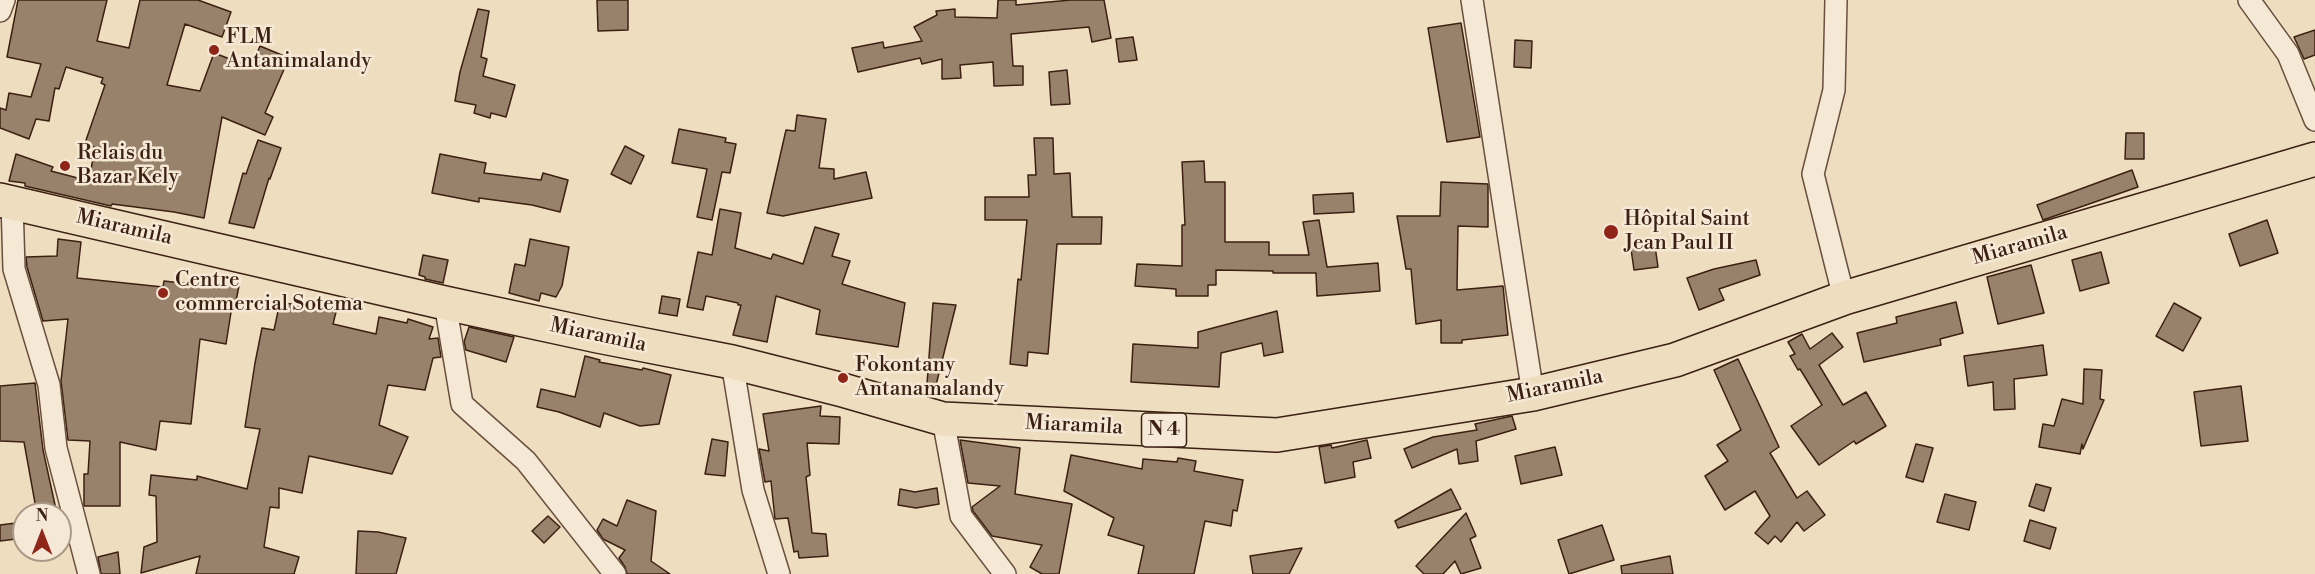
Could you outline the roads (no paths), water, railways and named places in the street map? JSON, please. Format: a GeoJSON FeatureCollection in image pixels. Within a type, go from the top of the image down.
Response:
{"type":"FeatureCollection","features":[{"type":"Feature","properties":{"kind":"main road","name":"Miaramila"},"geometry":{"type":"LineString","coordinates":[[6,201],[445,303],[732,362],[840,389],[943,419],[1277,435],[1533,394],[1675,360],[1844,298],[2315,159]]}},
{"type":"Feature","properties":{"kind":"street"},"geometry":{"type":"LineString","coordinates":[[0,10],[4,0]]}},
{"type":"Feature","properties":{"kind":"street"},"geometry":{"type":"LineString","coordinates":[[1472,0],[1533,394]]}},
{"type":"Feature","properties":{"kind":"street"},"geometry":{"type":"LineString","coordinates":[[1836,0],[1834,90],[1813,174],[1844,298]]}},
{"type":"Feature","properties":{"kind":"street"},"geometry":{"type":"LineString","coordinates":[[2249,0],[2288,54],[2315,120]]}},
{"type":"Feature","properties":{"kind":"street"},"geometry":{"type":"LineString","coordinates":[[6,201],[14,269],[49,385],[56,448],[89,574]]}},
{"type":"Feature","properties":{"kind":"street"},"geometry":{"type":"LineString","coordinates":[[445,303],[462,404],[526,461],[615,574]]}},
{"type":"Feature","properties":{"kind":"street"},"geometry":{"type":"LineString","coordinates":[[732,362],[753,490],[779,574]]}},
{"type":"Feature","properties":{"kind":"street"},"geometry":{"type":"LineString","coordinates":[[943,419],[961,516],[1005,574]]}},
{"type":"Feature","properties":{"kind":"place","name":"FLM Antanimalandy"},"geometry":{"type":"Point","coordinates":[214,50]}},
{"type":"Feature","properties":{"kind":"place","name":"Relais du Bazar Kely"},"geometry":{"type":"Point","coordinates":[65,166]}},
{"type":"Feature","properties":{"kind":"place","name":"Hôpital Saint Jean Paul II"},"geometry":{"type":"Point","coordinates":[1611,232]}},
{"type":"Feature","properties":{"kind":"place","name":"Centre commercial Sotema"},"geometry":{"type":"Point","coordinates":[163,293]}},
{"type":"Feature","properties":{"kind":"place","name":"Fokontany Antanamalandy"},"geometry":{"type":"Point","coordinates":[843,378]}}]}
